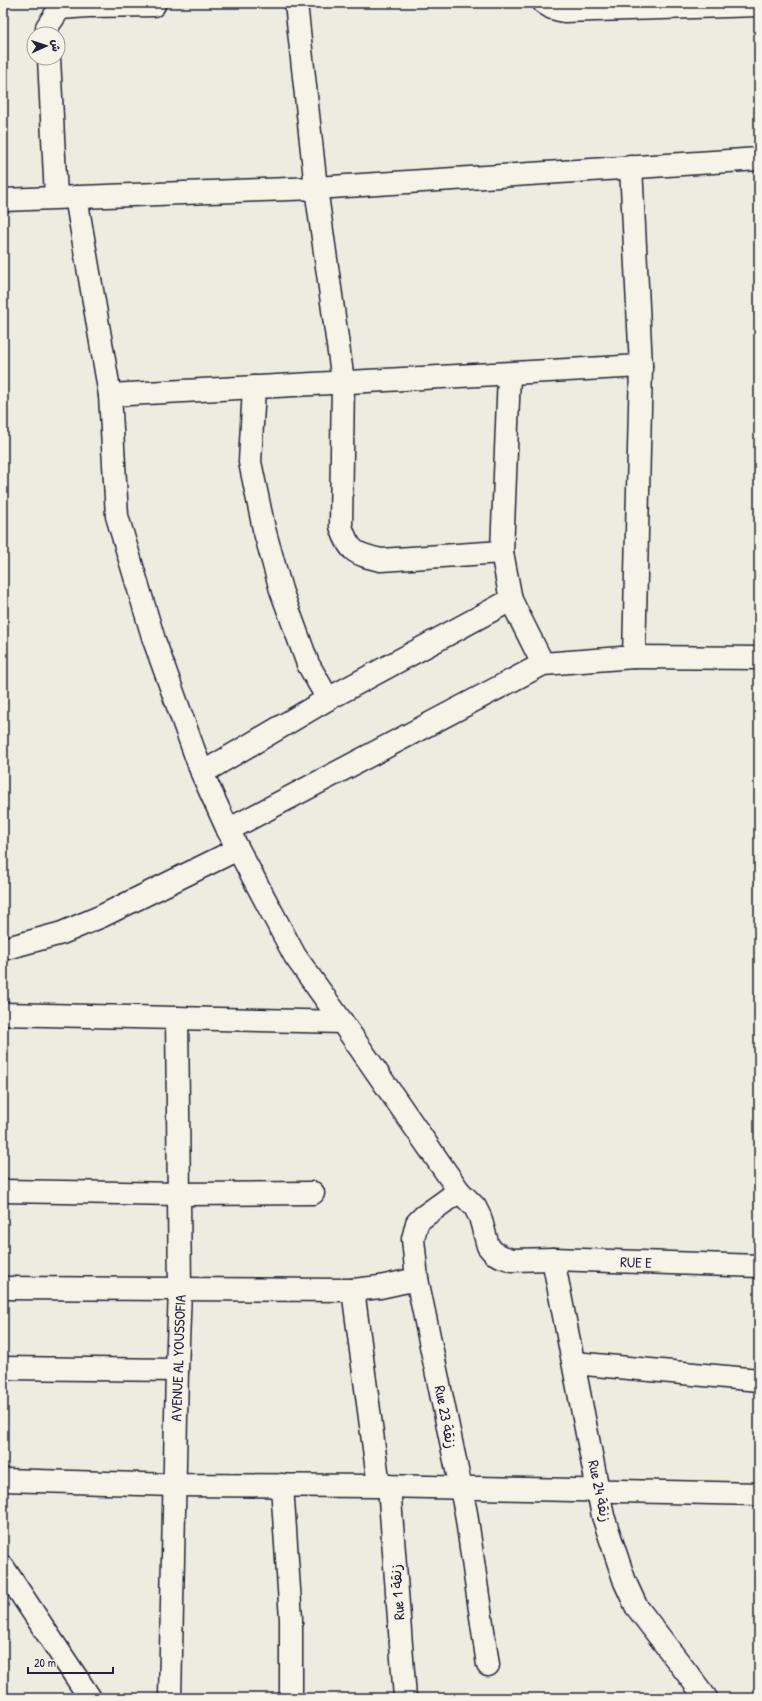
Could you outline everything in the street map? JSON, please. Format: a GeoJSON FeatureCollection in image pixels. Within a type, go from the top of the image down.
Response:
{"type":"FeatureCollection","features":[{"type":"Feature","properties":{"kind":"street"},"geometry":{"type":"LineString","coordinates":[[296,3],[316,188],[343,381],[341,526],[346,541],[355,552],[381,560],[502,552]]}},
{"type":"Feature","properties":{"kind":"street"},"geometry":{"type":"LineString","coordinates":[[544,3],[552,8],[563,11],[638,6],[753,4]]}},
{"type":"Feature","properties":{"kind":"street"},"geometry":{"type":"LineString","coordinates":[[48,26],[60,8],[154,5]]}},
{"type":"Feature","properties":{"kind":"street"},"geometry":{"type":"LineString","coordinates":[[50,66],[66,197],[110,395],[117,516],[154,640],[202,773],[233,840],[295,956],[459,1191]]}},
{"type":"Feature","properties":{"kind":"street"},"geometry":{"type":"LineString","coordinates":[[3,200],[316,188],[759,159]]}},
{"type":"Feature","properties":{"kind":"street"},"geometry":{"type":"LineString","coordinates":[[631,167],[641,366],[634,657]]}},
{"type":"Feature","properties":{"kind":"street"},"geometry":{"type":"LineString","coordinates":[[110,395],[343,381],[509,374],[641,366]]}},
{"type":"Feature","properties":{"kind":"street"},"geometry":{"type":"LineString","coordinates":[[509,374],[502,552],[511,600],[543,664]]}},
{"type":"Feature","properties":{"kind":"street"},"geometry":{"type":"LineString","coordinates":[[254,387],[250,462],[264,529],[281,590],[308,664],[328,699]]}},
{"type":"Feature","properties":{"kind":"street"},"geometry":{"type":"LineString","coordinates":[[202,773],[328,699],[511,600]]}},
{"type":"Feature","properties":{"kind":"street"},"geometry":{"type":"LineString","coordinates":[[3,949],[62,933],[102,916],[543,664],[634,657],[759,658]]}},
{"type":"Feature","properties":{"kind":"street"},"geometry":{"type":"LineString","coordinates":[[3,1014],[342,1022]]}},
{"type":"Feature","properties":{"kind":"street","name":"AVENUE AL YOUSSOFIA"},"geometry":{"type":"LineString","coordinates":[[170,1698],[176,1370],[180,1290],[177,1018]]}},
{"type":"Feature","properties":{"kind":"street"},"geometry":{"type":"LineString","coordinates":[[3,1191],[180,1194],[313,1192]]}},
{"type":"Feature","properties":{"kind":"street","name":"RUE E"},"geometry":{"type":"LineString","coordinates":[[459,1191],[475,1207],[480,1217],[488,1246],[494,1253],[512,1260],[553,1259],[759,1266]]}},
{"type":"Feature","properties":{"kind":"street","name":"Rue 23 زنقة"},"geometry":{"type":"LineString","coordinates":[[459,1191],[417,1223],[413,1240],[417,1279],[466,1513],[488,1664]]}},
{"type":"Feature","properties":{"kind":"street","name":"Rue 24 زنقة"},"geometry":{"type":"LineString","coordinates":[[553,1259],[603,1516],[625,1582],[636,1606],[706,1698]]}},
{"type":"Feature","properties":{"kind":"street"},"geometry":{"type":"LineString","coordinates":[[3,1288],[354,1290],[380,1287],[417,1279]]}},
{"type":"Feature","properties":{"kind":"street","name":"Rue 1 زنقة"},"geometry":{"type":"LineString","coordinates":[[354,1290],[384,1486],[405,1698]]}},
{"type":"Feature","properties":{"kind":"street"},"geometry":{"type":"LineString","coordinates":[[574,1364],[759,1380]]}},
{"type":"Feature","properties":{"kind":"street"},"geometry":{"type":"LineString","coordinates":[[3,1368],[176,1370]]}},
{"type":"Feature","properties":{"kind":"street"},"geometry":{"type":"LineString","coordinates":[[3,1480],[174,1485],[384,1486],[759,1494]]}},
{"type":"Feature","properties":{"kind":"street"},"geometry":{"type":"LineString","coordinates":[[282,1485],[291,1618],[291,1698]]}},
{"type":"Feature","properties":{"kind":"street"},"geometry":{"type":"LineString","coordinates":[[3,1567],[90,1698]]}}]}
